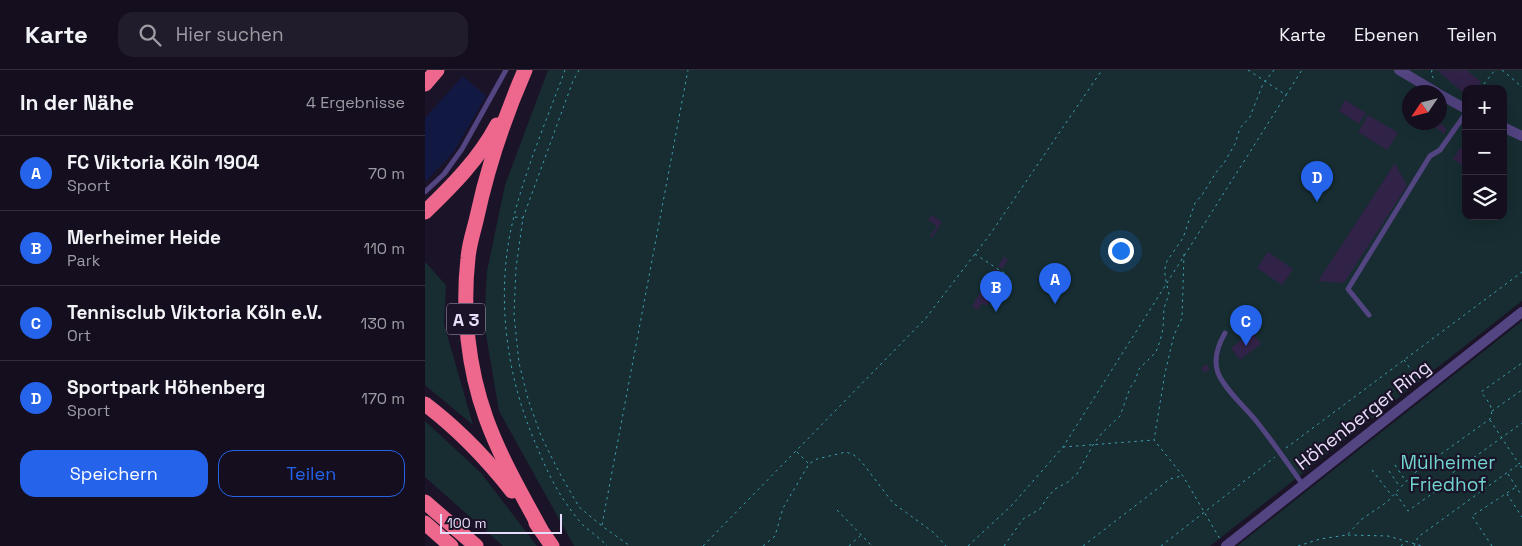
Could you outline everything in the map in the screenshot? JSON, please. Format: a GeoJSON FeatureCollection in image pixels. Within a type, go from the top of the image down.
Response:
{"type":"FeatureCollection","features":[{"type":"Feature","properties":{"kind":"highway"},"geometry":{"type":"LineString","coordinates":[[425,84],[437,70]]}},
{"type":"Feature","properties":{"kind":"highway","name":"A 3"},"geometry":{"type":"LineString","coordinates":[[425,212],[472,163],[492,135],[525,70]]}},
{"type":"Feature","properties":{"kind":"highway","name":"A 3"},"geometry":{"type":"LineString","coordinates":[[511,100],[480,199],[468,257],[466,324],[474,374],[486,418],[508,469],[541,530],[552,546]]}},
{"type":"Feature","properties":{"kind":"highway"},"geometry":{"type":"LineString","coordinates":[[425,404],[473,446],[495,469],[541,530]]}},
{"type":"Feature","properties":{"kind":"highway"},"geometry":{"type":"LineString","coordinates":[[425,502],[476,546]]}},
{"type":"Feature","properties":{"kind":"highway"},"geometry":{"type":"LineString","coordinates":[[425,524],[451,546]]}},
{"type":"Feature","properties":{"kind":"street"},"geometry":{"type":"LineString","coordinates":[[1399,70],[1424,85]]}},
{"type":"Feature","properties":{"kind":"street"},"geometry":{"type":"LineString","coordinates":[[1447,98],[1462,107]]}},
{"type":"Feature","properties":{"kind":"street"},"geometry":{"type":"LineString","coordinates":[[1507,129],[1522,136]]}},
{"type":"Feature","properties":{"kind":"street","name":"Höhenberger Ring"},"geometry":{"type":"LineString","coordinates":[[1225,546],[1522,312]]}},
{"type":"Feature","properties":{"kind":"lane"},"geometry":{"type":"LineString","coordinates":[[425,192],[444,174],[462,149],[506,70]]}},
{"type":"Feature","properties":{"kind":"lane"},"geometry":{"type":"LineString","coordinates":[[1369,315],[1348,290],[1430,156],[1441,150],[1462,119]]}},
{"type":"Feature","properties":{"kind":"lane"},"geometry":{"type":"LineString","coordinates":[[1225,333],[1219,343],[1215,358],[1218,372],[1303,485]]}},
{"type":"Feature","properties":{"kind":"path"},"geometry":{"type":"LineString","coordinates":[[565,70],[523,188],[509,240],[505,311],[506,341],[515,384],[528,425],[544,465],[559,494],[577,518],[607,546]]}},
{"type":"Feature","properties":{"kind":"path"},"geometry":{"type":"LineString","coordinates":[[579,70],[573,81],[523,218],[516,268],[514,315],[519,363],[528,399],[541,436],[579,507],[601,526],[630,546]]}},
{"type":"Feature","properties":{"kind":"path"},"geometry":{"type":"LineString","coordinates":[[601,526],[688,70]]}},
{"type":"Feature","properties":{"kind":"path"},"geometry":{"type":"LineString","coordinates":[[703,546],[926,318],[975,254],[1102,70]]}},
{"type":"Feature","properties":{"kind":"path"},"geometry":{"type":"LineString","coordinates":[[1248,70],[1286,95]]}},
{"type":"Feature","properties":{"kind":"path"},"geometry":{"type":"LineString","coordinates":[[1004,546],[1023,520],[1040,509],[1055,489],[1068,482],[1077,474],[1102,433],[1121,416],[1130,388],[1135,381],[1139,369],[1156,352],[1163,329],[1164,308],[1169,294],[1165,268],[1167,261],[1183,238],[1195,203],[1224,164],[1235,144],[1240,128],[1250,117],[1265,81],[1274,70]]}},
{"type":"Feature","properties":{"kind":"path"},"geometry":{"type":"LineString","coordinates":[[968,546],[1012,505],[1063,447],[1302,70]]}},
{"type":"Feature","properties":{"kind":"path"},"geometry":{"type":"LineString","coordinates":[[1483,85],[1495,70]]}},
{"type":"Feature","properties":{"kind":"path"},"geometry":{"type":"LineString","coordinates":[[1502,70],[1522,87]]}},
{"type":"Feature","properties":{"kind":"path"},"geometry":{"type":"LineString","coordinates":[[515,217],[523,218]]}},
{"type":"Feature","properties":{"kind":"path"},"geometry":{"type":"LineString","coordinates":[[975,254],[1007,275]]}},
{"type":"Feature","properties":{"kind":"path"},"geometry":{"type":"LineString","coordinates":[[1184,254],[1182,318],[1174,334],[1154,440],[1183,476],[1225,546]]}},
{"type":"Feature","properties":{"kind":"path"},"geometry":{"type":"LineString","coordinates":[[1161,546],[1280,453],[1522,272]]}},
{"type":"Feature","properties":{"kind":"path"},"geometry":{"type":"LineString","coordinates":[[1404,359],[1425,388]]}},
{"type":"Feature","properties":{"kind":"path"},"geometry":{"type":"LineString","coordinates":[[1492,411],[1491,406],[1481,392],[1522,362]]}},
{"type":"Feature","properties":{"kind":"path"},"geometry":{"type":"LineString","coordinates":[[1347,534],[1362,519],[1396,494],[1405,481],[1413,474],[1489,419],[1492,411],[1522,390]]}},
{"type":"Feature","properties":{"kind":"path"},"geometry":{"type":"LineString","coordinates":[[1489,419],[1522,468]]}},
{"type":"Feature","properties":{"kind":"path"},"geometry":{"type":"LineString","coordinates":[[1396,494],[1408,511],[1453,478],[1451,474],[1522,423]]}},
{"type":"Feature","properties":{"kind":"path"},"geometry":{"type":"LineString","coordinates":[[1063,447],[1154,440]]}},
{"type":"Feature","properties":{"kind":"path"},"geometry":{"type":"LineString","coordinates":[[797,452],[809,464]]}},
{"type":"Feature","properties":{"kind":"path"},"geometry":{"type":"LineString","coordinates":[[763,546],[775,536],[783,508],[809,464],[817,459],[845,452],[854,455],[869,469],[893,504],[933,532],[946,546]]}},
{"type":"Feature","properties":{"kind":"path"},"geometry":{"type":"LineString","coordinates":[[1402,458],[1413,474]]}},
{"type":"Feature","properties":{"kind":"path"},"geometry":{"type":"LineString","coordinates":[[1414,545],[1418,537],[1433,525],[1522,461]]}},
{"type":"Feature","properties":{"kind":"path"},"geometry":{"type":"LineString","coordinates":[[1395,465],[1405,481]]}},
{"type":"Feature","properties":{"kind":"path"},"geometry":{"type":"LineString","coordinates":[[1372,470],[1392,497]]}},
{"type":"Feature","properties":{"kind":"path"},"geometry":{"type":"LineString","coordinates":[[1389,471],[1401,488]]}},
{"type":"Feature","properties":{"kind":"path"},"geometry":{"type":"LineString","coordinates":[[1507,473],[1522,496]]}},
{"type":"Feature","properties":{"kind":"path"},"geometry":{"type":"LineString","coordinates":[[1083,546],[1170,479],[1183,476]]}},
{"type":"Feature","properties":{"kind":"path"},"geometry":{"type":"LineString","coordinates":[[1492,546],[1472,516],[1515,486]]}},
{"type":"Feature","properties":{"kind":"path"},"geometry":{"type":"LineString","coordinates":[[1507,493],[1522,517]]}},
{"type":"Feature","properties":{"kind":"path"},"geometry":{"type":"LineString","coordinates":[[837,510],[872,546]]}},
{"type":"Feature","properties":{"kind":"path"},"geometry":{"type":"LineString","coordinates":[[1297,546],[1307,542],[1347,534],[1388,536],[1422,546]]}},
{"type":"Feature","properties":{"kind":"path"},"geometry":{"type":"LineString","coordinates":[[849,546],[861,535]]}},
{"type":"Feature","properties":{"kind":"path"},"geometry":{"type":"LineString","coordinates":[[1401,546],[1406,541]]}},
{"type":"Feature","properties":{"kind":"path"},"geometry":{"type":"LineString","coordinates":[[1307,542],[1308,546]]}},
{"type":"Feature","properties":{"kind":"green space"},"geometry":{"type":"Polygon","coordinates":[[[548,70],[1522,70],[1522,301],[1210,546],[574,546],[499,411],[484,323],[487,271],[505,185],[548,70]]]}},
{"type":"Feature","properties":{"kind":"green space"},"geometry":{"type":"Polygon","coordinates":[[[425,262],[446,285],[444,324],[473,425],[425,385],[425,262]]]}},
{"type":"Feature","properties":{"kind":"green space","name":"Mülheimer Friedhof"},"geometry":{"type":"Polygon","coordinates":[[[1522,321],[1522,546],[1237,546],[1522,321]]]}},
{"type":"Feature","properties":{"kind":"green space"},"geometry":{"type":"Polygon","coordinates":[[[425,421],[481,473],[537,546],[503,546],[425,477],[425,421]]]}},
{"type":"Feature","properties":{"kind":"water"},"geometry":{"type":"Polygon","coordinates":[[[463,76],[486,96],[453,153],[425,182],[425,118],[463,76]]]}},
{"type":"Feature","properties":{"kind":"building"},"geometry":{"type":"Polygon","coordinates":[[[1437,70],[1467,70],[1481,82],[1478,85],[1462,85],[1462,92],[1437,70]]]}},
{"type":"Feature","properties":{"kind":"building"},"geometry":{"type":"Polygon","coordinates":[[[1345,100],[1366,113],[1359,124],[1339,111],[1345,100]]]}},
{"type":"Feature","properties":{"kind":"building"},"geometry":{"type":"Polygon","coordinates":[[[1368,115],[1398,133],[1387,150],[1358,132],[1368,115]]]}},
{"type":"Feature","properties":{"kind":"building"},"geometry":{"type":"Polygon","coordinates":[[[1460,148],[1462,149],[1461,165],[1453,159],[1460,148]]]}},
{"type":"Feature","properties":{"kind":"building"},"geometry":{"type":"Polygon","coordinates":[[[1395,163],[1407,186],[1344,283],[1318,281],[1395,163]]]}},
{"type":"Feature","properties":{"kind":"building"},"geometry":{"type":"Polygon","coordinates":[[[932,215],[942,222],[932,238],[930,236],[937,226],[928,220],[932,215]]]}},
{"type":"Feature","properties":{"kind":"building"},"geometry":{"type":"Polygon","coordinates":[[[1268,252],[1293,269],[1282,285],[1257,268],[1268,252]]]}},
{"type":"Feature","properties":{"kind":"building"},"geometry":{"type":"Polygon","coordinates":[[[1004,257],[1008,260],[1002,269],[998,266],[1004,257]]]}},
{"type":"Feature","properties":{"kind":"building"},"geometry":{"type":"Polygon","coordinates":[[[995,269],[1006,276],[1003,280],[1001,279],[995,289],[1000,293],[993,303],[990,301],[987,306],[982,303],[978,310],[972,306],[995,269]]]}},
{"type":"Feature","properties":{"kind":"building"},"geometry":{"type":"Polygon","coordinates":[[[1252,331],[1261,344],[1240,360],[1231,348],[1252,331]]]}},
{"type":"Feature","properties":{"kind":"building"},"geometry":{"type":"Polygon","coordinates":[[[1206,364],[1210,369],[1205,373],[1201,368],[1206,364]]]}},
{"type":"Feature","properties":{"kind":"place","name":"Sportpark Höhenberg"},"geometry":{"type":"Point","coordinates":[1317,202]}},
{"type":"Feature","properties":{"kind":"place","name":"FC Viktoria Köln 1904"},"geometry":{"type":"Point","coordinates":[1055,304]}},
{"type":"Feature","properties":{"kind":"place","name":"Merheimer Heide"},"geometry":{"type":"Point","coordinates":[996,312]}},
{"type":"Feature","properties":{"kind":"place","name":"Tennisclub Viktoria Köln e.V."},"geometry":{"type":"Point","coordinates":[1246,346]}}]}
